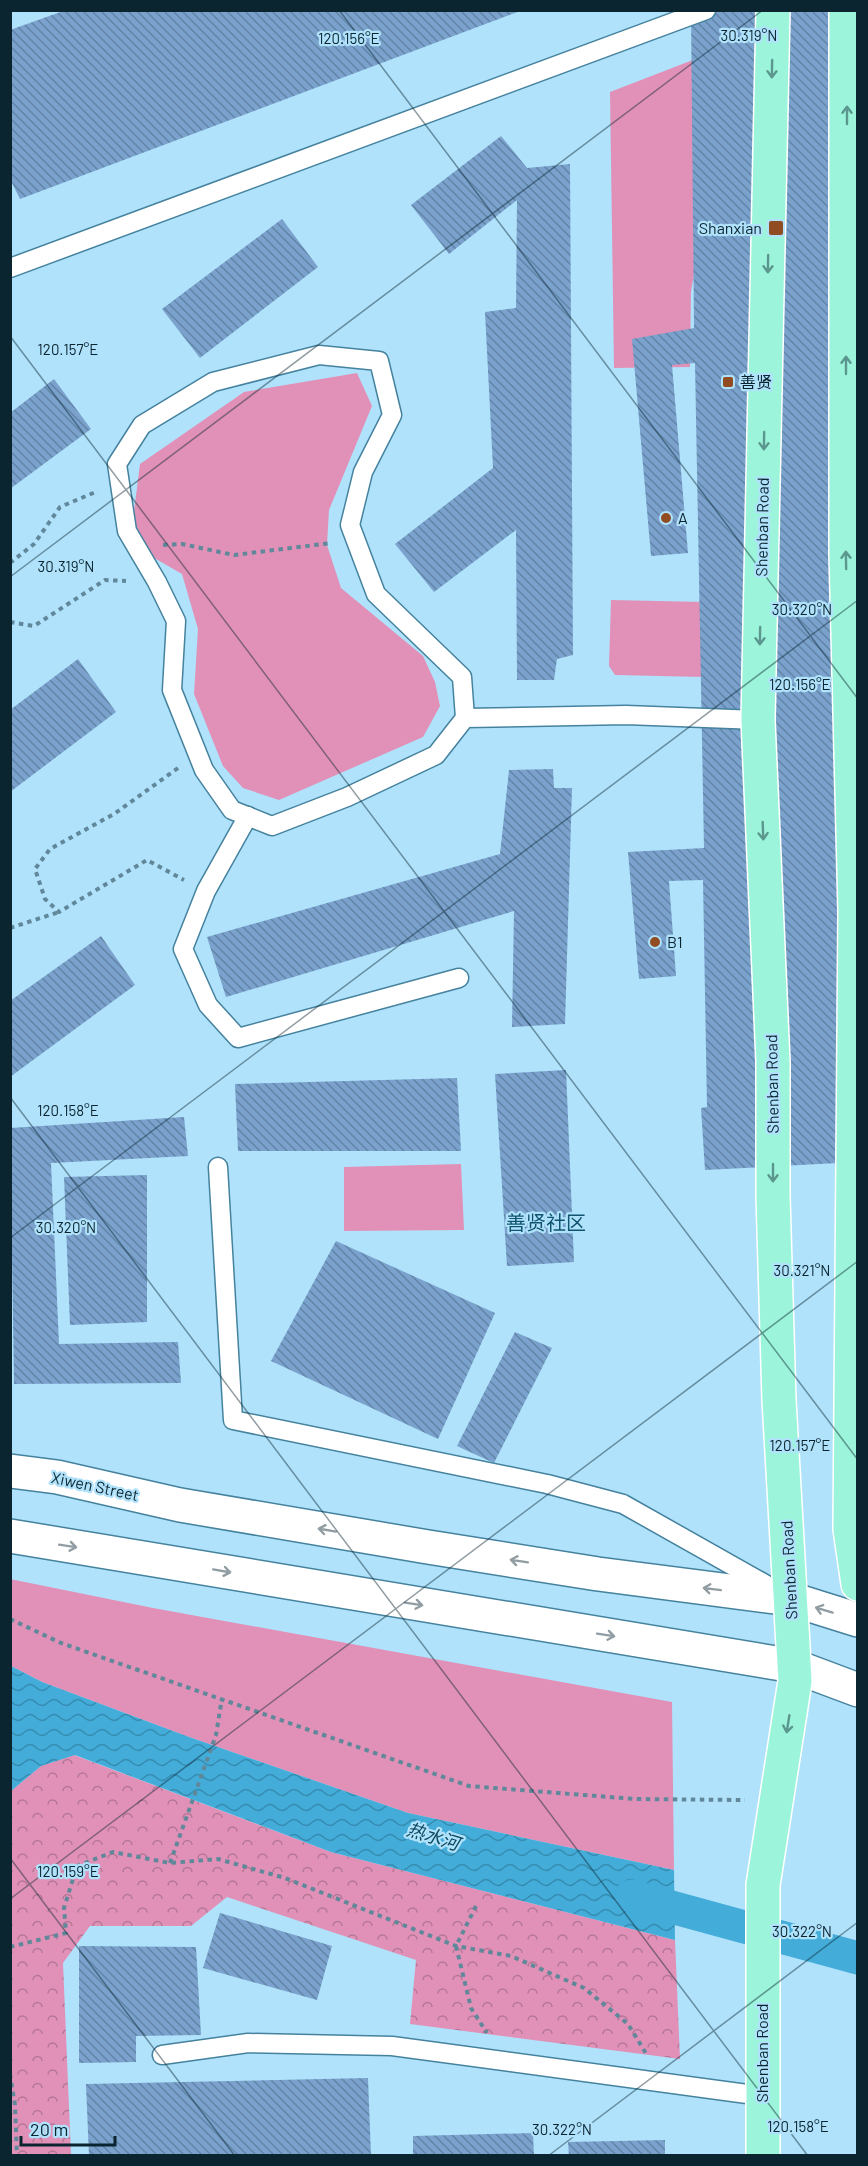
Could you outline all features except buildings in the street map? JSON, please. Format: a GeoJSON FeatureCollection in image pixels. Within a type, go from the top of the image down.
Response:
{"type":"FeatureCollection","features":[{"type":"Feature","properties":{"kind":"main road","name":"Shenban Road"},"geometry":{"type":"LineString","coordinates":[[763,2156],[762,1885],[795,1681],[778,1389],[773,1062],[758,720],[773,10]]}},
{"type":"Feature","properties":{"kind":"main road"},"geometry":{"type":"LineString","coordinates":[[846,10],[846,543],[855,912],[850,1528],[858,1584]]}},
{"type":"Feature","properties":{"kind":"main road","name":"Xiwen Street"},"geometry":{"type":"LineString","coordinates":[[10,1471],[57,1477],[180,1505],[598,1574],[791,1599],[858,1620]]}},
{"type":"Feature","properties":{"kind":"main road"},"geometry":{"type":"LineString","coordinates":[[10,1536],[794,1666],[858,1690]]}},
{"type":"Feature","properties":{"kind":"lane"},"geometry":{"type":"LineString","coordinates":[[10,268],[706,10]]}},
{"type":"Feature","properties":{"kind":"lane"},"geometry":{"type":"LineString","coordinates":[[319,355],[379,361],[392,415],[363,472],[350,525],[376,594],[462,677],[465,718],[436,755],[347,797],[272,826],[232,810],[204,770],[172,690],[176,621],[157,582],[127,531],[120,485],[117,464],[142,425],[213,382],[319,355]]}},
{"type":"Feature","properties":{"kind":"lane"},"geometry":{"type":"LineString","coordinates":[[465,718],[626,715],[758,720]]}},
{"type":"Feature","properties":{"kind":"lane"},"geometry":{"type":"LineString","coordinates":[[248,816],[206,891],[183,949],[208,1005],[238,1038],[459,978]]}},
{"type":"Feature","properties":{"kind":"lane"},"geometry":{"type":"LineString","coordinates":[[218,1167],[233,1420],[547,1484],[623,1504],[791,1599]]}},
{"type":"Feature","properties":{"kind":"lane"},"geometry":{"type":"LineString","coordinates":[[162,2055],[259,2043],[392,2046],[762,2096]]}},
{"type":"Feature","properties":{"kind":"path"},"geometry":{"type":"LineString","coordinates":[[10,563],[34,544],[60,507],[87,494],[120,485]]}},
{"type":"Feature","properties":{"kind":"path"},"geometry":{"type":"LineString","coordinates":[[136,548],[182,544],[234,555],[355,540]]}},
{"type":"Feature","properties":{"kind":"path"},"geometry":{"type":"LineString","coordinates":[[10,622],[34,626],[105,580],[157,582]]}},
{"type":"Feature","properties":{"kind":"path"},"geometry":{"type":"LineString","coordinates":[[59,912],[45,899],[35,868],[50,849],[114,814],[198,754]]}},
{"type":"Feature","properties":{"kind":"path"},"geometry":{"type":"LineString","coordinates":[[10,928],[59,912],[147,860],[206,891]]}},
{"type":"Feature","properties":{"kind":"path"},"geometry":{"type":"LineString","coordinates":[[10,1618],[61,1643],[469,1786],[635,1799],[775,1800]]}},
{"type":"Feature","properties":{"kind":"path"},"geometry":{"type":"LineString","coordinates":[[170,1863],[216,1735],[222,1698]]}},
{"type":"Feature","properties":{"kind":"path"},"geometry":{"type":"LineString","coordinates":[[10,1947],[66,1933],[64,1908],[77,1866],[113,1852],[170,1863],[218,1859],[285,1878],[456,1946],[511,1956],[584,1988],[628,2024],[664,2084]]}},
{"type":"Feature","properties":{"kind":"path"},"geometry":{"type":"LineString","coordinates":[[476,1906],[456,1946],[471,2008],[504,2062]]}},
{"type":"Feature","properties":{"kind":"path"},"geometry":{"type":"LineString","coordinates":[[10,2074],[15,2104],[17,2156]]}},
{"type":"Feature","properties":{"kind":"green space"},"geometry":{"type":"Polygon","coordinates":[[[698,58],[704,215],[691,292],[690,367],[614,368],[610,92],[698,58]]]}},
{"type":"Feature","properties":{"kind":"green space"},"geometry":{"type":"Polygon","coordinates":[[[357,373],[372,406],[329,510],[327,545],[341,588],[423,656],[435,682],[440,706],[423,737],[279,800],[243,788],[223,766],[194,694],[198,629],[182,574],[137,548],[134,511],[140,464],[244,392],[357,373]]]}},
{"type":"Feature","properties":{"kind":"green space"},"geometry":{"type":"Polygon","coordinates":[[[611,600],[705,602],[703,677],[615,675],[609,666],[611,600]]]}},
{"type":"Feature","properties":{"kind":"green space"},"geometry":{"type":"Polygon","coordinates":[[[461,1164],[464,1230],[344,1231],[344,1167],[461,1164]]]}},
{"type":"Feature","properties":{"kind":"green space"},"geometry":{"type":"Polygon","coordinates":[[[10,1579],[153,1608],[672,1702],[674,1870],[408,1813],[189,1737],[42,1682],[11,1666],[10,1579]]]}},
{"type":"Feature","properties":{"kind":"green space"},"geometry":{"type":"Polygon","coordinates":[[[74,1755],[331,1852],[675,1940],[680,2059],[410,2024],[416,1960],[227,1897],[191,1926],[90,1926],[63,1963],[71,2155],[11,2156],[11,1791],[41,1766],[74,1755]]]}},
{"type":"Feature","properties":{"kind":"water"},"geometry":{"type":"Polygon","coordinates":[[[11,1666],[42,1682],[189,1737],[408,1813],[674,1870],[675,1940],[331,1852],[75,1755],[41,1766],[11,1791],[11,1666]]]}},
{"type":"Feature","properties":{"kind":"waterway","name":"热水河"},"geometry":{"type":"LineString","coordinates":[[631,1896],[858,1958]]}},
{"type":"Feature","properties":{"kind":"place","name":"Shanxian"},"geometry":{"type":"Point","coordinates":[776,228]}},
{"type":"Feature","properties":{"kind":"place","name":"善贤"},"geometry":{"type":"Point","coordinates":[728,382]}},
{"type":"Feature","properties":{"kind":"place","name":"A"},"geometry":{"type":"Point","coordinates":[666,518]}},
{"type":"Feature","properties":{"kind":"place","name":"B1"},"geometry":{"type":"Point","coordinates":[655,942]}},
{"type":"Feature","properties":{"kind":"district","name":"善贤社区"},"geometry":{"type":"Point","coordinates":[546,1223]}}]}
